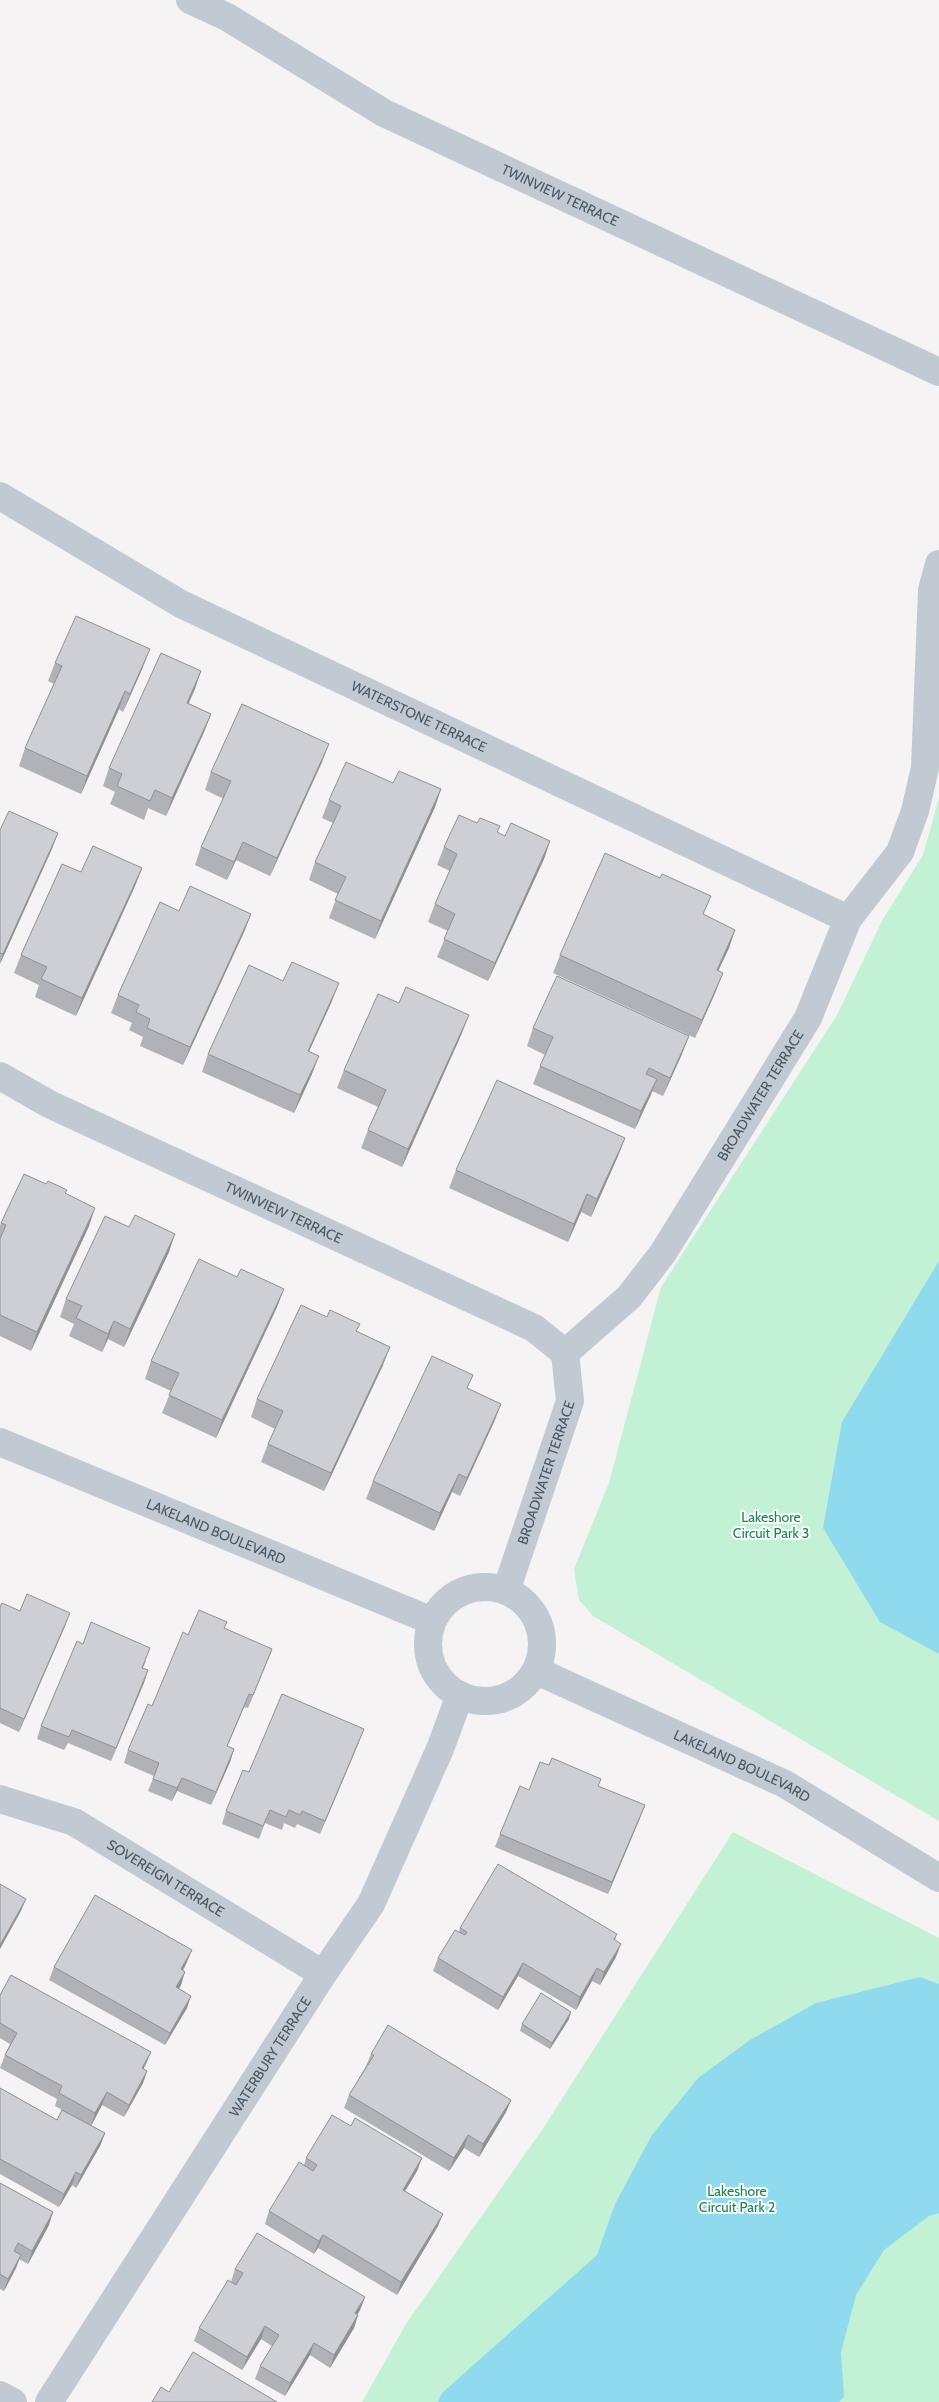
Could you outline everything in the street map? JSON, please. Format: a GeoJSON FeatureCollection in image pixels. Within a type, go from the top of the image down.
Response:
{"type":"FeatureCollection","features":[{"type":"Feature","properties":{"kind":"street","name":"TWINVIEW TERRACE"},"geometry":{"type":"LineString","coordinates":[[190,0],[227,17],[384,113],[939,372]]}},
{"type":"Feature","properties":{"kind":"street","name":"WATERSTONE TERRACE"},"geometry":{"type":"LineString","coordinates":[[0,496],[181,604],[848,919]]}},
{"type":"Feature","properties":{"kind":"street","name":"BROADWATER TERRACE"},"geometry":{"type":"LineString","coordinates":[[506,1591],[570,1401],[565,1353],[629,1297],[663,1253],[808,1018],[848,919],[900,852],[915,811],[925,768],[932,590],[939,564]]}},
{"type":"Feature","properties":{"kind":"street","name":"TWINVIEW TERRACE"},"geometry":{"type":"LineString","coordinates":[[0,1076],[49,1104],[534,1328],[565,1353]]}},
{"type":"Feature","properties":{"kind":"street","name":"LAKELAND BOULEVARD"},"geometry":{"type":"LineString","coordinates":[[0,1442],[432,1622]]}},
{"type":"Feature","properties":{"kind":"street"},"geometry":{"type":"LineString","coordinates":[[490,1586],[506,1591],[523,1601],[535,1615],[542,1634],[543,1653],[537,1671],[526,1685],[512,1696],[494,1701],[476,1701],[460,1695],[446,1685],[435,1671],[428,1647],[432,1622],[442,1606],[455,1595],[471,1588],[490,1586]]}},
{"type":"Feature","properties":{"kind":"street","name":"LAKELAND BOULEVARD"},"geometry":{"type":"LineString","coordinates":[[537,1671],[785,1784],[939,1878]]}},
{"type":"Feature","properties":{"kind":"street","name":"WATERBURY TERRACE"},"geometry":{"type":"LineString","coordinates":[[49,2402],[323,1974],[371,1904],[440,1750],[460,1695]]}},
{"type":"Feature","properties":{"kind":"street","name":"SOVEREIGN TERRACE"},"geometry":{"type":"LineString","coordinates":[[0,1799],[74,1822],[323,1974]]}},
{"type":"Feature","properties":{"kind":"street"},"geometry":{"type":"LineString","coordinates":[[0,2394],[13,2402]]}},
{"type":"Feature","properties":{"kind":"green space","name":"Lakeshore Circuit Park 3"},"geometry":{"type":"Polygon","coordinates":[[[939,798],[939,1821],[593,1616],[579,1600],[574,1569],[609,1483],[661,1287],[837,1015],[883,919],[923,855],[939,798]]]}},
{"type":"Feature","properties":{"kind":"green space","name":"Lakeshore Circuit Park 2"},"geometry":{"type":"Polygon","coordinates":[[[733,1832],[939,1938],[939,2402],[362,2402],[406,2324],[544,2127],[733,1832]]]}},
{"type":"Feature","properties":{"kind":"water"},"geometry":{"type":"Polygon","coordinates":[[[939,1261],[939,1654],[880,1622],[823,1528],[842,1422],[939,1261]]]}},
{"type":"Feature","properties":{"kind":"water"},"geometry":{"type":"Polygon","coordinates":[[[920,1977],[939,1984],[939,2213],[929,2216],[884,2250],[856,2295],[841,2352],[844,2397],[839,2402],[438,2402],[442,2393],[597,2255],[615,2204],[652,2135],[698,2078],[750,2040],[816,2003],[920,1977]]]}},
{"type":"Feature","properties":{"kind":"building"},"geometry":{"type":"Polygon","coordinates":[[[76,616],[150,649],[130,694],[125,691],[87,776],[25,748],[62,666],[55,663],[76,616]]]}},
{"type":"Feature","properties":{"kind":"building"},"geometry":{"type":"Polygon","coordinates":[[[161,653],[201,671],[187,703],[211,714],[172,798],[155,790],[150,801],[117,786],[122,774],[109,768],[161,653]]]}},
{"type":"Feature","properties":{"kind":"building"},"geometry":{"type":"Polygon","coordinates":[[[242,704],[329,744],[277,858],[243,842],[234,862],[201,847],[231,781],[211,772],[242,704]]]}},
{"type":"Feature","properties":{"kind":"building"},"geometry":{"type":"Polygon","coordinates":[[[346,762],[393,783],[399,771],[441,789],[381,921],[335,900],[346,877],[315,862],[341,806],[329,800],[346,762]]]}},
{"type":"Feature","properties":{"kind":"building"},"geometry":{"type":"Polygon","coordinates":[[[9,811],[58,833],[3,954],[0,953],[0,830],[9,811]]]}},
{"type":"Feature","properties":{"kind":"building"},"geometry":{"type":"Polygon","coordinates":[[[459,815],[477,823],[480,818],[500,826],[497,832],[505,836],[511,823],[550,841],[495,963],[444,939],[455,914],[435,904],[457,854],[444,847],[459,815]]]}},
{"type":"Feature","properties":{"kind":"building"},"geometry":{"type":"Polygon","coordinates":[[[93,846],[142,868],[82,998],[41,979],[47,967],[21,955],[62,864],[81,872],[93,846]]]}},
{"type":"Feature","properties":{"kind":"building"},"geometry":{"type":"Polygon","coordinates":[[[605,853],[660,878],[662,874],[711,896],[703,914],[735,930],[717,970],[723,973],[702,1020],[560,955],[605,853]]]}},
{"type":"Feature","properties":{"kind":"building"},"geometry":{"type":"Polygon","coordinates":[[[190,886],[251,914],[190,1047],[147,1028],[150,1019],[136,1012],[139,1005],[118,995],[160,902],[179,911],[190,886]]]}},
{"type":"Feature","properties":{"kind":"building"},"geometry":{"type":"Polygon","coordinates":[[[292,962],[339,983],[308,1051],[319,1056],[300,1095],[208,1054],[249,965],[283,981],[292,962]]]}},
{"type":"Feature","properties":{"kind":"building"},"geometry":{"type":"Polygon","coordinates":[[[557,976],[689,1036],[670,1078],[649,1068],[646,1074],[657,1079],[641,1111],[540,1066],[553,1037],[533,1028],[557,976]]]}},
{"type":"Feature","properties":{"kind":"building"},"geometry":{"type":"Polygon","coordinates":[[[406,987],[469,1015],[408,1149],[368,1130],[386,1090],[344,1070],[378,994],[399,1003],[406,987]]]}},
{"type":"Feature","properties":{"kind":"building"},"geometry":{"type":"Polygon","coordinates":[[[497,1080],[625,1138],[597,1199],[587,1194],[574,1224],[456,1170],[497,1080]]]}},
{"type":"Feature","properties":{"kind":"building"},"geometry":{"type":"Polygon","coordinates":[[[24,1174],[46,1184],[48,1181],[67,1190],[65,1193],[95,1208],[37,1332],[0,1315],[0,1239],[6,1225],[1,1223],[24,1174]]]}},
{"type":"Feature","properties":{"kind":"building"},"geometry":{"type":"Polygon","coordinates":[[[135,1215],[175,1234],[130,1329],[114,1321],[108,1334],[76,1318],[82,1306],[66,1299],[105,1216],[129,1227],[135,1215]]]}},
{"type":"Feature","properties":{"kind":"building"},"geometry":{"type":"Polygon","coordinates":[[[199,1259],[237,1277],[241,1269],[284,1289],[222,1420],[169,1395],[179,1373],[151,1361],[199,1259]]]}},
{"type":"Feature","properties":{"kind":"building"},"geometry":{"type":"Polygon","coordinates":[[[301,1305],[327,1317],[330,1310],[360,1324],[356,1331],[390,1347],[331,1473],[268,1444],[283,1411],[257,1399],[301,1305]]]}},
{"type":"Feature","properties":{"kind":"building"},"geometry":{"type":"Polygon","coordinates":[[[432,1356],[473,1375],[467,1388],[501,1404],[467,1478],[459,1474],[440,1513],[373,1481],[432,1356]]]}},
{"type":"Feature","properties":{"kind":"building"},"geometry":{"type":"Polygon","coordinates":[[[27,1594],[70,1613],[24,1719],[0,1708],[0,1607],[2,1603],[20,1611],[27,1594]]]}},
{"type":"Feature","properties":{"kind":"building"},"geometry":{"type":"Polygon","coordinates":[[[199,1610],[227,1622],[224,1628],[272,1649],[253,1695],[249,1694],[227,1746],[234,1749],[216,1792],[182,1778],[177,1788],[153,1779],[159,1763],[128,1750],[148,1704],[152,1706],[183,1632],[188,1635],[199,1610]]]}},
{"type":"Feature","properties":{"kind":"building"},"geometry":{"type":"Polygon","coordinates":[[[91,1622],[150,1648],[142,1668],[148,1670],[116,1748],[72,1730],[69,1737],[41,1726],[77,1641],[83,1644],[91,1622]]]}},
{"type":"Feature","properties":{"kind":"building"},"geometry":{"type":"Polygon","coordinates":[[[282,1694],[364,1729],[325,1821],[302,1811],[300,1815],[289,1810],[286,1817],[270,1810],[263,1826],[226,1811],[243,1770],[249,1772],[282,1694]]]}},
{"type":"Feature","properties":{"kind":"building"},"geometry":{"type":"Polygon","coordinates":[[[552,1758],[601,1779],[598,1786],[645,1805],[612,1882],[500,1834],[520,1786],[529,1790],[540,1762],[549,1765],[552,1758]]]}},
{"type":"Feature","properties":{"kind":"building"},"geometry":{"type":"Polygon","coordinates":[[[498,1864],[617,1934],[614,1939],[621,1944],[604,1972],[597,1968],[580,1997],[523,1963],[503,1997],[438,1958],[455,1930],[465,1935],[467,1932],[460,1928],[498,1864]]]}},
{"type":"Feature","properties":{"kind":"building"},"geometry":{"type":"Polygon","coordinates":[[[0,1884],[26,1899],[0,1945],[0,1884]]]}},
{"type":"Feature","properties":{"kind":"building"},"geometry":{"type":"Polygon","coordinates":[[[95,1895],[192,1950],[181,1969],[185,1972],[176,1987],[191,1996],[170,2033],[54,1967],[95,1895]]]}},
{"type":"Feature","properties":{"kind":"building"},"geometry":{"type":"Polygon","coordinates":[[[11,1975],[151,2052],[142,2068],[147,2071],[129,2105],[107,2092],[95,2113],[59,2093],[62,2086],[5,2055],[17,2033],[0,2023],[0,1995],[11,1975]]]}},
{"type":"Feature","properties":{"kind":"building"},"geometry":{"type":"Polygon","coordinates":[[[541,1993],[571,2012],[552,2043],[522,2024],[541,1993]]]}},
{"type":"Feature","properties":{"kind":"building"},"geometry":{"type":"Polygon","coordinates":[[[388,2025],[511,2100],[483,2144],[468,2135],[454,2158],[349,2095],[374,2055],[371,2054],[388,2025]]]}},
{"type":"Feature","properties":{"kind":"building"},"geometry":{"type":"Polygon","coordinates":[[[0,2088],[57,2120],[62,2110],[105,2133],[81,2175],[76,2172],[64,2194],[0,2159],[0,2088]]]}},
{"type":"Feature","properties":{"kind":"building"},"geometry":{"type":"Polygon","coordinates":[[[332,2115],[351,2126],[355,2118],[422,2158],[403,2190],[443,2214],[401,2282],[323,2235],[319,2241],[269,2211],[299,2162],[313,2171],[317,2165],[306,2158],[332,2115]]]}},
{"type":"Feature","properties":{"kind":"building"},"geometry":{"type":"Polygon","coordinates":[[[0,2183],[53,2212],[32,2251],[18,2243],[14,2251],[21,2255],[8,2279],[0,2274],[0,2183]]]}},
{"type":"Feature","properties":{"kind":"building"},"geometry":{"type":"Polygon","coordinates":[[[257,2233],[365,2297],[355,2313],[358,2315],[334,2355],[314,2343],[290,2383],[260,2366],[279,2335],[265,2326],[247,2357],[199,2328],[228,2280],[236,2285],[243,2273],[235,2269],[257,2233]]]}},
{"type":"Feature","properties":{"kind":"building"},"geometry":{"type":"Polygon","coordinates":[[[193,2352],[277,2402],[152,2402],[161,2387],[169,2392],[193,2352]]]}}]}
